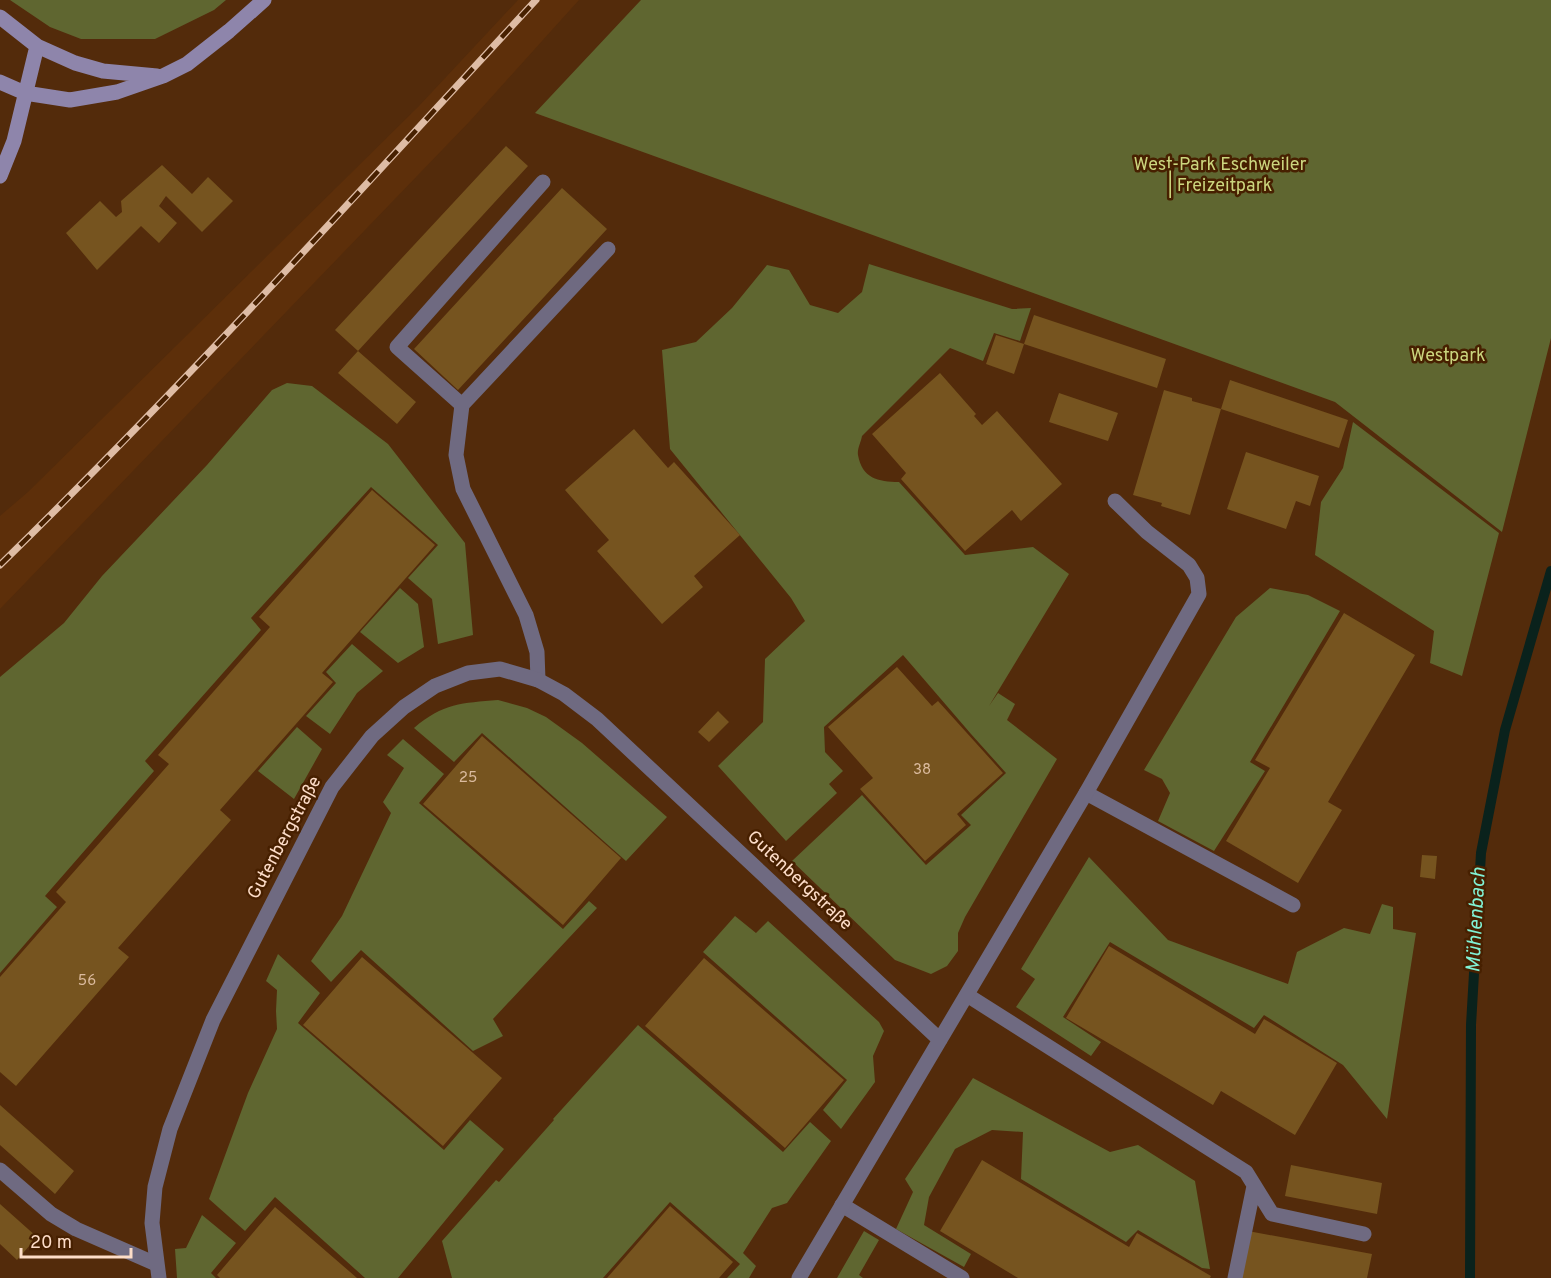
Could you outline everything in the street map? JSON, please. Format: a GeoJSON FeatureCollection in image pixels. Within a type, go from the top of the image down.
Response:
{"type":"FeatureCollection","features":[{"type":"Feature","properties":{"kind":"main road"},"geometry":{"type":"LineString","coordinates":[[0,82],[25,93],[70,99],[117,92],[163,76],[187,64],[264,0]]}},
{"type":"Feature","properties":{"kind":"main road"},"geometry":{"type":"LineString","coordinates":[[0,17],[37,46],[75,63],[104,71],[163,76]]}},
{"type":"Feature","properties":{"kind":"main road"},"geometry":{"type":"LineString","coordinates":[[0,176],[15,141],[37,46]]}},
{"type":"Feature","properties":{"kind":"street"},"geometry":{"type":"LineString","coordinates":[[462,405],[397,347],[543,182]]}},
{"type":"Feature","properties":{"kind":"street"},"geometry":{"type":"LineString","coordinates":[[538,680],[537,652],[526,615],[463,489],[456,455],[462,405],[608,249]]}},
{"type":"Feature","properties":{"kind":"street"},"geometry":{"type":"LineString","coordinates":[[799,1278],[1086,793],[1199,594],[1197,578],[1189,565],[1147,532],[1115,501]]}},
{"type":"Feature","properties":{"kind":"street","name":"Gutenbergstraße"},"geometry":{"type":"LineString","coordinates":[[158,1271],[152,1223],[155,1187],[170,1129],[213,1020],[332,787],[372,736],[404,707],[435,686],[468,673],[500,669],[538,680],[564,694],[597,719],[940,1040]]}},
{"type":"Feature","properties":{"kind":"street"},"geometry":{"type":"LineString","coordinates":[[1086,793],[1293,905]]}},
{"type":"Feature","properties":{"kind":"street"},"geometry":{"type":"LineString","coordinates":[[967,995],[1246,1172],[1272,1214],[1364,1234]]}},
{"type":"Feature","properties":{"kind":"street"},"geometry":{"type":"LineString","coordinates":[[0,1170],[51,1214],[158,1271]]}},
{"type":"Feature","properties":{"kind":"street"},"geometry":{"type":"LineString","coordinates":[[1235,1278],[1254,1186]]}},
{"type":"Feature","properties":{"kind":"street"},"geometry":{"type":"LineString","coordinates":[[842,1205],[962,1278]]}},
{"type":"Feature","properties":{"kind":"shaded area"},"geometry":{"type":"Polygon","coordinates":[[[518,0],[579,0],[470,121],[0,609],[0,516],[28,492],[419,106],[518,0]]]}},
{"type":"Feature","properties":{"kind":"green space"},"geometry":{"type":"Polygon","coordinates":[[[10,0],[226,0],[214,10],[155,39],[81,39],[50,27],[10,0]]]}},
{"type":"Feature","properties":{"kind":"green space","name":"West-Park Eschweiler | Freizeitpark"},"geometry":{"type":"Polygon","coordinates":[[[641,0],[1551,0],[1551,338],[1502,532],[1335,402],[535,113],[641,0]]]}},
{"type":"Feature","properties":{"kind":"green space"},"geometry":{"type":"Polygon","coordinates":[[[869,264],[1012,309],[1031,308],[1020,341],[994,333],[983,361],[950,348],[862,436],[858,453],[863,469],[878,480],[899,482],[965,555],[1033,547],[1069,574],[989,706],[998,693],[1015,704],[1007,720],[1057,759],[965,917],[958,933],[958,951],[947,966],[931,974],[895,960],[792,861],[862,795],[926,865],[971,825],[961,815],[1006,773],[903,655],[824,727],[825,752],[843,771],[829,784],[837,793],[786,841],[718,766],[763,722],[765,659],[805,621],[791,598],[670,449],[662,350],[696,342],[732,308],[767,265],[789,270],[810,305],[838,313],[862,292],[869,264]]]}},
{"type":"Feature","properties":{"kind":"green space"},"geometry":{"type":"Polygon","coordinates":[[[287,383],[312,386],[388,444],[465,543],[473,635],[438,644],[432,599],[408,578],[438,545],[371,487],[251,618],[261,630],[145,761],[154,771],[45,896],[57,907],[0,973],[0,677],[64,623],[102,576],[207,465],[272,390],[287,383]]]}},
{"type":"Feature","properties":{"kind":"green space"},"geometry":{"type":"Polygon","coordinates":[[[1353,422],[1499,533],[1462,676],[1430,663],[1434,631],[1315,555],[1321,502],[1343,468],[1353,422]]]}},
{"type":"Feature","properties":{"kind":"green space"},"geometry":{"type":"Polygon","coordinates":[[[400,588],[418,604],[424,647],[398,663],[360,632],[400,588]]]}},
{"type":"Feature","properties":{"kind":"green space"},"geometry":{"type":"Polygon","coordinates":[[[1270,588],[1308,595],[1340,611],[1250,762],[1265,771],[1214,851],[1158,821],[1170,793],[1162,779],[1144,770],[1236,617],[1270,588]]]}},
{"type":"Feature","properties":{"kind":"green space"},"geometry":{"type":"Polygon","coordinates":[[[352,644],[383,671],[357,693],[330,734],[306,716],[336,683],[326,672],[352,644]]]}},
{"type":"Feature","properties":{"kind":"green space"},"geometry":{"type":"Polygon","coordinates":[[[498,700],[527,708],[546,717],[582,743],[667,817],[626,861],[482,733],[454,762],[414,728],[434,714],[453,706],[498,700]]]}},
{"type":"Feature","properties":{"kind":"green space"},"geometry":{"type":"Polygon","coordinates":[[[297,727],[322,749],[294,799],[258,771],[297,727]]]}},
{"type":"Feature","properties":{"kind":"green space"},"geometry":{"type":"Polygon","coordinates":[[[403,739],[444,774],[419,803],[563,929],[589,901],[597,908],[493,1019],[503,1036],[473,1051],[361,950],[331,982],[311,961],[342,916],[391,813],[383,802],[404,768],[387,755],[403,739]]]}},
{"type":"Feature","properties":{"kind":"green space"},"geometry":{"type":"Polygon","coordinates":[[[1089,857],[1168,940],[1288,984],[1297,952],[1344,928],[1370,934],[1382,904],[1393,907],[1393,929],[1416,933],[1387,1119],[1343,1065],[1264,1015],[1254,1028],[1110,942],[1063,1017],[1101,1042],[1091,1056],[1016,1007],[1035,979],[1021,969],[1089,857]]]}},
{"type":"Feature","properties":{"kind":"green space"},"geometry":{"type":"Polygon","coordinates":[[[735,916],[756,933],[768,921],[879,1022],[884,1031],[873,1056],[875,1082],[841,1129],[823,1110],[847,1080],[703,952],[735,916]]]}},
{"type":"Feature","properties":{"kind":"green space"},"geometry":{"type":"Polygon","coordinates":[[[278,954],[320,993],[298,1023],[444,1150],[470,1120],[504,1149],[398,1278],[365,1278],[275,1197],[245,1231],[209,1199],[248,1093],[277,1029],[277,990],[266,981],[278,954]]]}},
{"type":"Feature","properties":{"kind":"green space"},"geometry":{"type":"Polygon","coordinates":[[[638,1025],[783,1152],[810,1122],[831,1141],[787,1203],[772,1208],[743,1253],[756,1266],[749,1278],[727,1278],[740,1264],[670,1202],[603,1278],[452,1278],[442,1241],[496,1180],[499,1182],[638,1025]]]}},
{"type":"Feature","properties":{"kind":"green space"},"geometry":{"type":"Polygon","coordinates":[[[973,1078],[1110,1152],[1138,1145],[1195,1181],[1210,1269],[1202,1268],[1138,1230],[1126,1242],[1021,1179],[1023,1132],[992,1130],[955,1149],[929,1197],[924,1225],[971,1254],[964,1267],[896,1229],[913,1192],[905,1179],[973,1078]]]}},
{"type":"Feature","properties":{"kind":"green space"},"geometry":{"type":"Polygon","coordinates":[[[202,1215],[236,1243],[211,1273],[216,1278],[177,1278],[175,1249],[186,1248],[202,1215]]]}},
{"type":"Feature","properties":{"kind":"green space"},"geometry":{"type":"Polygon","coordinates":[[[864,1231],[879,1240],[859,1275],[863,1278],[837,1278],[864,1231]]]}},
{"type":"Feature","properties":{"kind":"building"},"geometry":{"type":"Polygon","coordinates":[[[506,146],[528,166],[358,351],[335,330],[506,146]]]}},
{"type":"Feature","properties":{"kind":"building"},"geometry":{"type":"Polygon","coordinates":[[[162,165],[192,194],[208,177],[233,201],[202,232],[166,196],[159,206],[177,223],[159,243],[141,226],[97,270],[66,233],[100,201],[116,217],[122,212],[121,201],[162,165]]]}},
{"type":"Feature","properties":{"kind":"building"},"geometry":{"type":"Polygon","coordinates":[[[562,188],[607,229],[458,390],[414,349],[562,188]]]}},
{"type":"Feature","properties":{"kind":"building"},"geometry":{"type":"Polygon","coordinates":[[[1034,315],[1166,359],[1157,388],[1024,344],[1034,315]]]}},
{"type":"Feature","properties":{"kind":"building"},"geometry":{"type":"Polygon","coordinates":[[[996,335],[1024,344],[1014,374],[986,364],[996,335]]]}},
{"type":"Feature","properties":{"kind":"building"},"geometry":{"type":"Polygon","coordinates":[[[358,351],[416,402],[397,424],[338,373],[358,351]]]}},
{"type":"Feature","properties":{"kind":"building"},"geometry":{"type":"Polygon","coordinates":[[[940,373],[976,414],[974,416],[982,425],[997,411],[1062,484],[1021,521],[1012,510],[965,551],[901,479],[906,473],[872,434],[940,373]]]}},
{"type":"Feature","properties":{"kind":"building"},"geometry":{"type":"Polygon","coordinates":[[[1230,380],[1348,420],[1339,448],[1221,409],[1230,380]]]}},
{"type":"Feature","properties":{"kind":"building"},"geometry":{"type":"Polygon","coordinates":[[[1164,390],[1221,409],[1190,515],[1161,506],[1162,503],[1133,495],[1164,390]]]}},
{"type":"Feature","properties":{"kind":"building"},"geometry":{"type":"Polygon","coordinates":[[[1059,393],[1118,413],[1108,441],[1049,422],[1059,393]]]}},
{"type":"Feature","properties":{"kind":"building"},"geometry":{"type":"Polygon","coordinates":[[[634,429],[668,468],[674,462],[740,535],[694,576],[703,587],[662,624],[597,551],[609,540],[565,490],[634,429]]]}},
{"type":"Feature","properties":{"kind":"building"},"geometry":{"type":"Polygon","coordinates":[[[1246,452],[1319,476],[1310,506],[1296,501],[1286,529],[1227,509],[1246,452]]]}},
{"type":"Feature","properties":{"kind":"building"},"geometry":{"type":"Polygon","coordinates":[[[372,490],[435,545],[322,673],[333,682],[220,810],[231,820],[118,948],[129,957],[16,1086],[0,1072],[0,977],[66,902],[56,892],[169,764],[158,755],[270,627],[259,617],[372,490]]]}},
{"type":"Feature","properties":{"kind":"building"},"geometry":{"type":"Polygon","coordinates":[[[1344,613],[1415,655],[1328,802],[1342,810],[1298,883],[1226,841],[1270,768],[1255,760],[1344,613]]]}},
{"type":"Feature","properties":{"kind":"building"},"geometry":{"type":"Polygon","coordinates":[[[897,667],[932,706],[938,701],[1003,773],[957,814],[966,825],[925,861],[860,789],[873,778],[828,727],[897,667]]]}},
{"type":"Feature","properties":{"kind":"building"},"geometry":{"type":"Polygon","coordinates":[[[718,711],[729,722],[709,742],[698,732],[718,711]]]}},
{"type":"Feature","properties":{"kind":"building"},"geometry":{"type":"Polygon","coordinates":[[[482,736],[621,858],[563,925],[423,804],[482,736]]]}},
{"type":"Feature","properties":{"kind":"building"},"geometry":{"type":"Polygon","coordinates":[[[1422,855],[1437,856],[1435,879],[1420,877],[1422,855]]]}},
{"type":"Feature","properties":{"kind":"building"},"geometry":{"type":"Polygon","coordinates":[[[1109,946],[1255,1034],[1264,1019],[1337,1063],[1295,1135],[1221,1091],[1213,1105],[1066,1018],[1109,946]]]}},
{"type":"Feature","properties":{"kind":"building"},"geometry":{"type":"Polygon","coordinates":[[[362,957],[502,1078],[443,1146],[303,1025],[362,957]]]}},
{"type":"Feature","properties":{"kind":"building"},"geometry":{"type":"Polygon","coordinates":[[[704,958],[844,1080],[785,1148],[645,1026],[704,958]]]}},
{"type":"Feature","properties":{"kind":"building"},"geometry":{"type":"Polygon","coordinates":[[[0,1105],[74,1171],[55,1194],[0,1145],[0,1105]]]}},
{"type":"Feature","properties":{"kind":"building"},"geometry":{"type":"Polygon","coordinates":[[[982,1160],[1129,1247],[1137,1233],[1211,1276],[1210,1278],[1018,1278],[940,1231],[982,1160]]]}},
{"type":"Feature","properties":{"kind":"building"},"geometry":{"type":"Polygon","coordinates":[[[1291,1165],[1382,1183],[1377,1214],[1285,1196],[1291,1165]]]}},
{"type":"Feature","properties":{"kind":"building"},"geometry":{"type":"Polygon","coordinates":[[[0,1204],[37,1237],[17,1260],[0,1244],[0,1204]]]}},
{"type":"Feature","properties":{"kind":"building"},"geometry":{"type":"Polygon","coordinates":[[[670,1206],[733,1262],[719,1278],[607,1278],[670,1206]]]}},
{"type":"Feature","properties":{"kind":"building"},"geometry":{"type":"Polygon","coordinates":[[[275,1207],[357,1278],[220,1278],[217,1275],[275,1207]]]}},
{"type":"Feature","properties":{"kind":"building"},"geometry":{"type":"Polygon","coordinates":[[[1248,1231],[1372,1254],[1367,1278],[1240,1278],[1248,1231]]]}},
{"type":"Feature","properties":{"kind":"waterway","name":"Mühlenbach"},"geometry":{"type":"LineString","coordinates":[[1470,1278],[1471,1025],[1481,853],[1505,730],[1551,571]]}},
{"type":"Feature","properties":{"kind":"railway"},"geometry":{"type":"LineString","coordinates":[[0,565],[205,357],[536,0]]}},
{"type":"Feature","properties":{"kind":"park label","name":"Westpark"},"geometry":{"type":"Point","coordinates":[1448,356]}}]}
